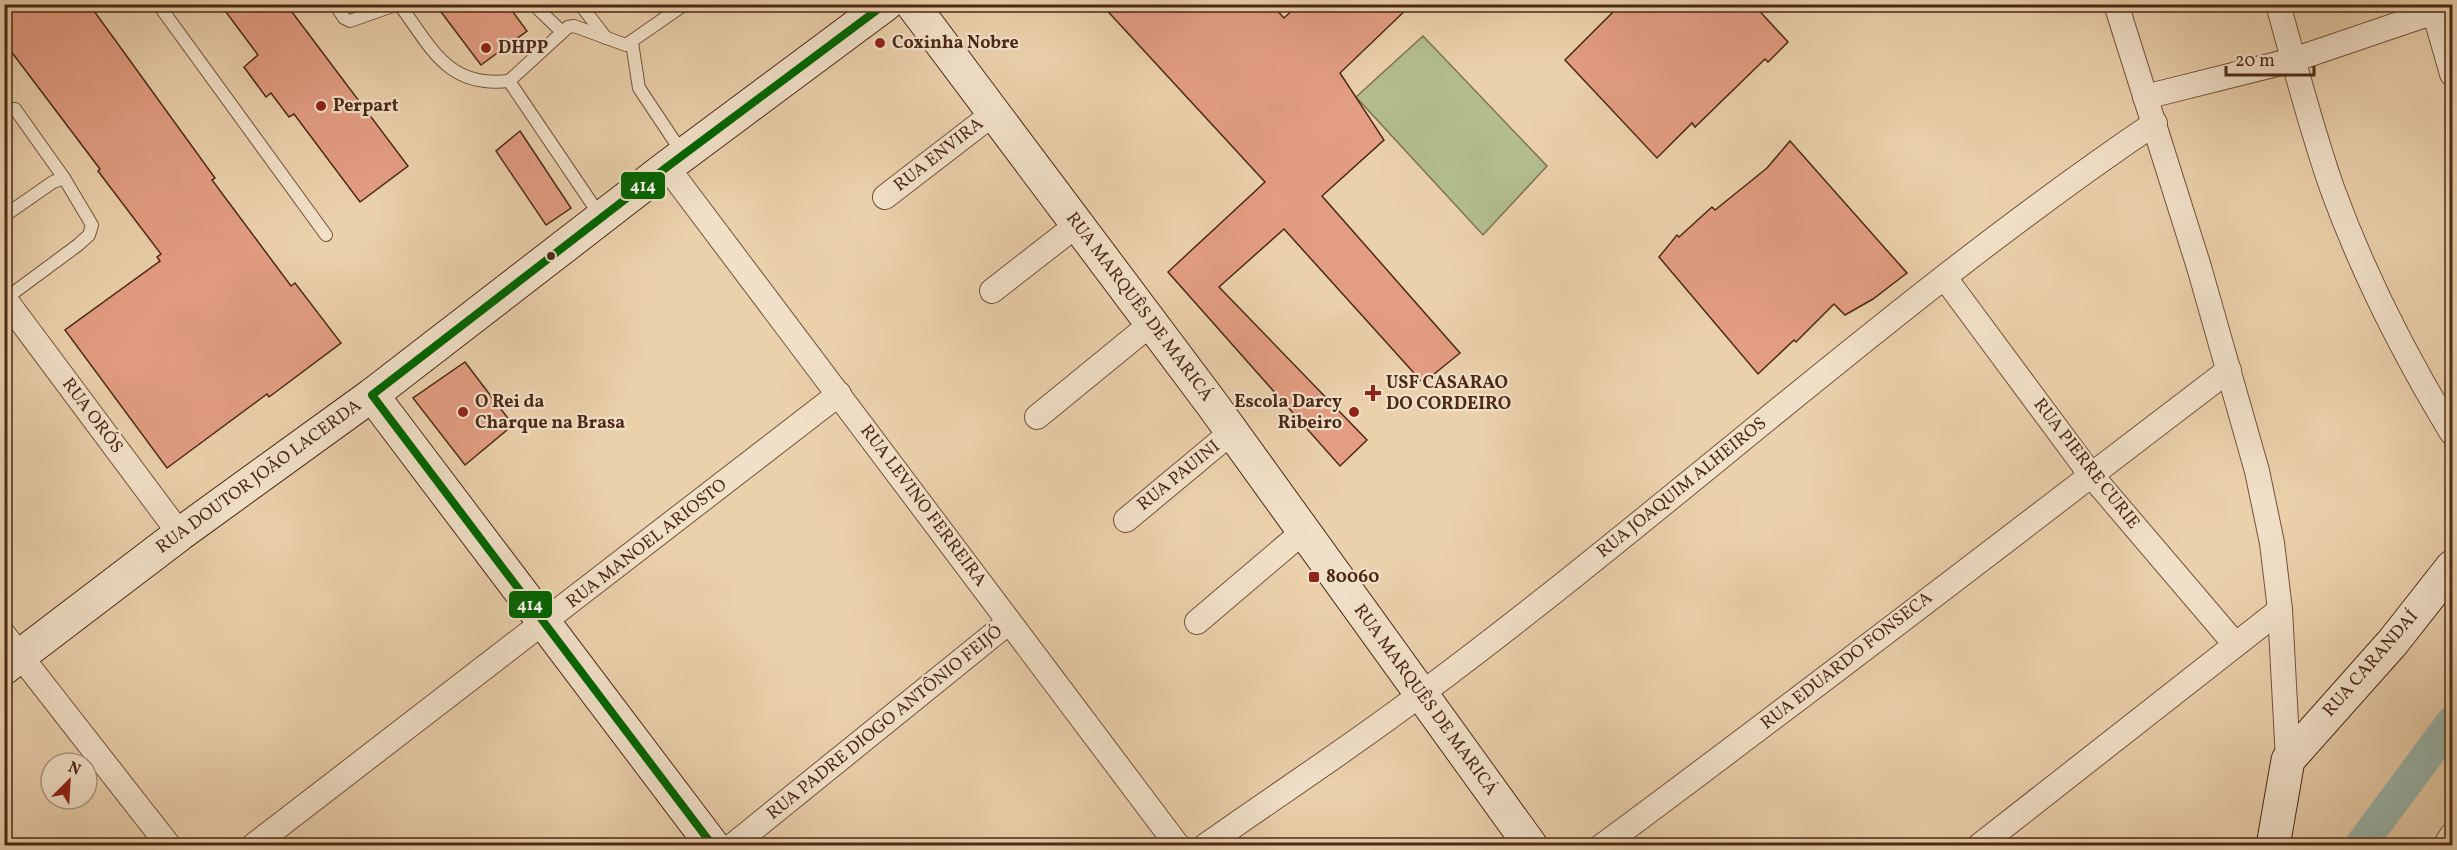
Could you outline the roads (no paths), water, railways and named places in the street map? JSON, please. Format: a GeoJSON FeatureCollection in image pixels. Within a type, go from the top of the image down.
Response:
{"type":"FeatureCollection","features":[{"type":"Feature","properties":{"kind":"main road","name":"RUA DOUTOR JOÃO LACERDA"},"geometry":{"type":"LineString","coordinates":[[10,653],[180,534],[372,394],[675,161],[886,4]]}},
{"type":"Feature","properties":{"kind":"main road","name":"RUA MARQUÊS DE MARICÁ"},"geometry":{"type":"LineString","coordinates":[[912,4],[1233,431],[1531,846]]}},
{"type":"Feature","properties":{"kind":"main road"},"geometry":{"type":"LineString","coordinates":[[372,394],[713,846]]}},
{"type":"Feature","properties":{"kind":"main road","name":"RUA CARANDAÍ"},"geometry":{"type":"LineString","coordinates":[[2288,760],[2393,642],[2452,567]]}},
{"type":"Feature","properties":{"kind":"main road"},"geometry":{"type":"LineString","coordinates":[[2272,846],[2288,760]]}},
{"type":"Feature","properties":{"kind":"street"},"geometry":{"type":"LineString","coordinates":[[2116,4],[2155,123],[2257,471],[2272,543],[2280,610],[2288,760]]}},
{"type":"Feature","properties":{"kind":"street"},"geometry":{"type":"LineString","coordinates":[[2278,4],[2333,188],[2388,318],[2422,384],[2452,433]]}},
{"type":"Feature","properties":{"kind":"street"},"geometry":{"type":"LineString","coordinates":[[2145,97],[2293,60],[2440,8],[2452,74]]}},
{"type":"Feature","properties":{"kind":"street","name":"RUA ENVIRA"},"geometry":{"type":"LineString","coordinates":[[885,197],[994,112]]}},
{"type":"Feature","properties":{"kind":"street","name":"RUA JOAQUIM ALHEIROS"},"geometry":{"type":"LineString","coordinates":[[1205,846],[1421,694],[1945,278],[2082,172],[2155,123]]}},
{"type":"Feature","properties":{"kind":"street","name":"RUA LEVINO FERREIRA"},"geometry":{"type":"LineString","coordinates":[[675,161],[839,394],[1178,846]]}},
{"type":"Feature","properties":{"kind":"street"},"geometry":{"type":"LineString","coordinates":[[992,291],[1078,224]]}},
{"type":"Feature","properties":{"kind":"street","name":"RUA PIERRE CURIE"},"geometry":{"type":"LineString","coordinates":[[1945,278],[2091,475],[2235,644]]}},
{"type":"Feature","properties":{"kind":"street","name":"RUA ORÓS"},"geometry":{"type":"LineString","coordinates":[[5,298],[180,534]]}},
{"type":"Feature","properties":{"kind":"street"},"geometry":{"type":"LineString","coordinates":[[1037,417],[1152,323]]}},
{"type":"Feature","properties":{"kind":"street","name":"RUA EDUARDO FONSECA"},"geometry":{"type":"LineString","coordinates":[[1602,846],[1816,686],[2229,370]]}},
{"type":"Feature","properties":{"kind":"street","name":"RUA MANOEL ARIOSTO"},"geometry":{"type":"LineString","coordinates":[[253,846],[839,394]]}},
{"type":"Feature","properties":{"kind":"street","name":"RUA PAUINI"},"geometry":{"type":"LineString","coordinates":[[1126,520],[1233,431]]}},
{"type":"Feature","properties":{"kind":"street"},"geometry":{"type":"LineString","coordinates":[[1197,622],[1304,531]]}},
{"type":"Feature","properties":{"kind":"street"},"geometry":{"type":"LineString","coordinates":[[1979,846],[2280,610]]}},
{"type":"Feature","properties":{"kind":"street","name":"RUA PADRE DIOGO ANTÔNIO FEIJÓ"},"geometry":{"type":"LineString","coordinates":[[732,846],[1010,622]]}},
{"type":"Feature","properties":{"kind":"street"},"geometry":{"type":"LineString","coordinates":[[10,653],[169,846]]}},
{"type":"Feature","properties":{"kind":"street"},"geometry":{"type":"LineString","coordinates":[[2445,846],[2452,835]]}},
{"type":"Feature","properties":{"kind":"lane"},"geometry":{"type":"LineString","coordinates":[[158,4],[326,235]]}},
{"type":"Feature","properties":{"kind":"lane"},"geometry":{"type":"LineString","coordinates":[[335,4],[344,18],[350,21],[399,4],[444,64],[468,79],[495,82],[509,81],[561,31],[574,26],[621,44],[632,43],[671,9],[685,4]]}},
{"type":"Feature","properties":{"kind":"lane"},"geometry":{"type":"LineString","coordinates":[[533,4],[561,31]]}},
{"type":"Feature","properties":{"kind":"lane"},"geometry":{"type":"LineString","coordinates":[[580,4],[607,39]]}},
{"type":"Feature","properties":{"kind":"lane"},"geometry":{"type":"LineString","coordinates":[[632,43],[639,88],[675,161]]}},
{"type":"Feature","properties":{"kind":"lane"},"geometry":{"type":"LineString","coordinates":[[509,81],[601,218]]}},
{"type":"Feature","properties":{"kind":"lane"},"geometry":{"type":"LineString","coordinates":[[5,298],[89,235],[92,225],[64,178],[15,109]]}},
{"type":"Feature","properties":{"kind":"lane"},"geometry":{"type":"LineString","coordinates":[[4,216],[53,182],[64,178]]}},
{"type":"Feature","properties":{"kind":"waterway"},"geometry":{"type":"LineString","coordinates":[[2360,846],[2452,722]]}},
{"type":"Feature","properties":{"kind":"place","name":"Coxinha Nobre"},"geometry":{"type":"Point","coordinates":[880,43]}},
{"type":"Feature","properties":{"kind":"place","name":"DHPP"},"geometry":{"type":"Point","coordinates":[486,48]}},
{"type":"Feature","properties":{"kind":"place","name":"Perpart"},"geometry":{"type":"Point","coordinates":[321,106]}},
{"type":"Feature","properties":{"kind":"place","name":"USF CASARAO DO CORDEIRO"},"geometry":{"type":"Point","coordinates":[1373,393]}},
{"type":"Feature","properties":{"kind":"place","name":"O Rei da Charque na Brasa"},"geometry":{"type":"Point","coordinates":[463,412]}},
{"type":"Feature","properties":{"kind":"place","name":"Escola Darcy Ribeiro"},"geometry":{"type":"Point","coordinates":[1354,412]}},
{"type":"Feature","properties":{"kind":"place","name":"80060"},"geometry":{"type":"Point","coordinates":[1314,577]}}]}
